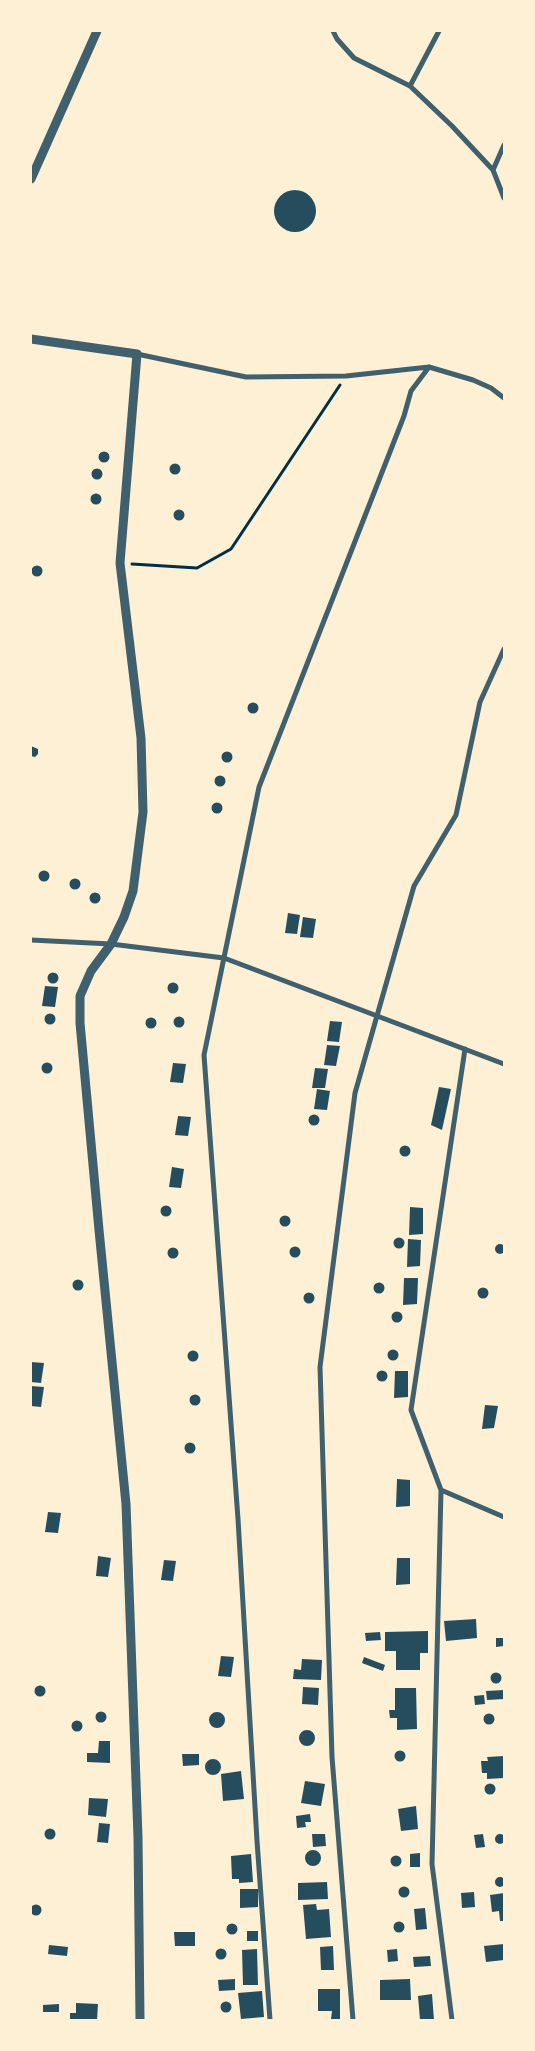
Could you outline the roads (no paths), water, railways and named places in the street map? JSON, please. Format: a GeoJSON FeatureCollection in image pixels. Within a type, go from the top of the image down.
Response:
{"type":"FeatureCollection","features":[{"type":"Feature","properties":{"kind":"street"},"geometry":{"type":"LineString","coordinates":[[31,179],[97,31]]}},
{"type":"Feature","properties":{"kind":"street"},"geometry":{"type":"LineString","coordinates":[[333,31],[337,39],[354,58],[410,86],[452,126],[492,170],[504,198]]}},
{"type":"Feature","properties":{"kind":"street"},"geometry":{"type":"LineString","coordinates":[[410,86],[439,31]]}},
{"type":"Feature","properties":{"kind":"street"},"geometry":{"type":"LineString","coordinates":[[492,170],[504,145]]}},
{"type":"Feature","properties":{"kind":"street"},"geometry":{"type":"LineString","coordinates":[[31,339],[137,354],[246,377],[346,376],[429,367],[473,380],[491,388],[504,398]]}},
{"type":"Feature","properties":{"kind":"street"},"geometry":{"type":"LineString","coordinates":[[137,354],[120,563],[141,738],[143,812],[133,890],[111,944],[90,971],[80,996],[80,1024],[126,1504],[138,1837],[140,2020]]}},
{"type":"Feature","properties":{"kind":"street"},"geometry":{"type":"LineString","coordinates":[[270,2020],[257,1841],[238,1519],[204,1055],[259,787],[404,416],[411,391],[429,367]]}},
{"type":"Feature","properties":{"kind":"street"},"geometry":{"type":"LineString","coordinates":[[353,2020],[332,1757],[320,1367],[355,1093],[414,886],[456,815],[480,702],[504,649]]}},
{"type":"Feature","properties":{"kind":"street"},"geometry":{"type":"LineString","coordinates":[[31,940],[111,944],[224,958],[504,1064]]}},
{"type":"Feature","properties":{"kind":"street"},"geometry":{"type":"LineString","coordinates":[[452,2020],[432,1864],[441,1490],[411,1410],[464,1049]]}},
{"type":"Feature","properties":{"kind":"street"},"geometry":{"type":"LineString","coordinates":[[441,1490],[504,1517]]}}]}
